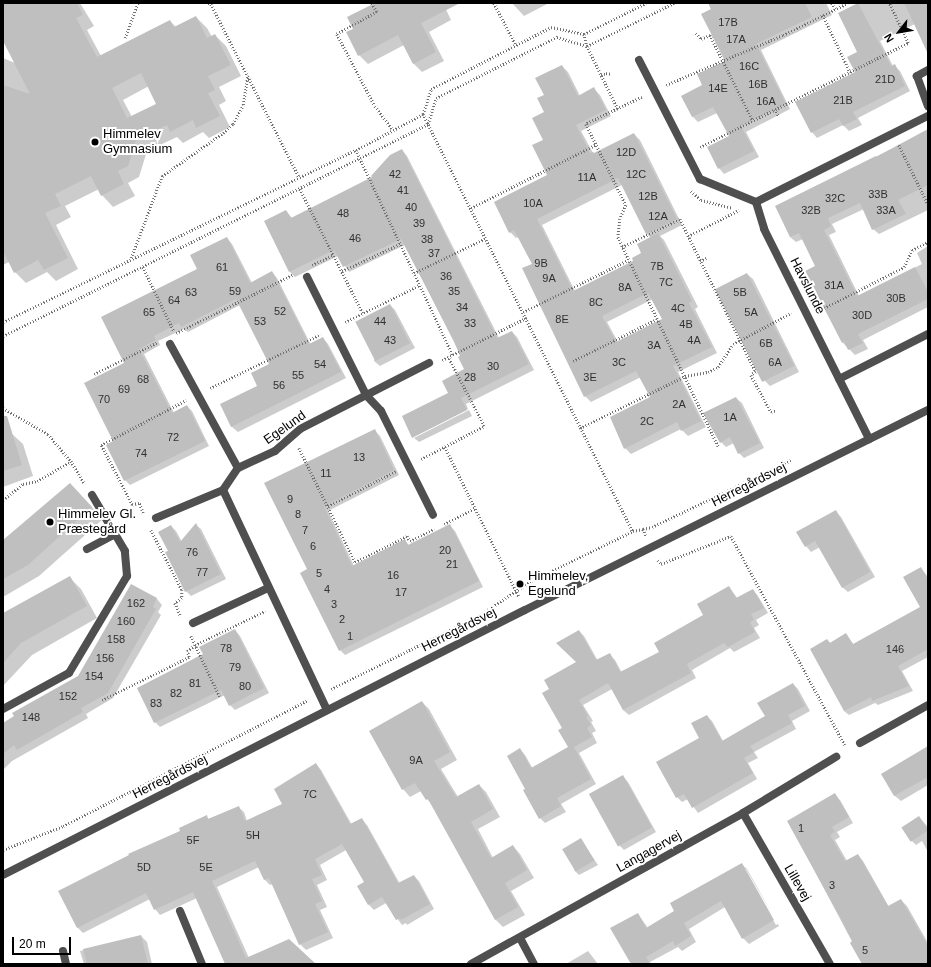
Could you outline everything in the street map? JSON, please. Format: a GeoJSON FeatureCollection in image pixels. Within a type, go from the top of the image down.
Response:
{"type":"FeatureCollection","features":[{"type":"Feature","properties":{"kind":"street"},"geometry":{"type":"LineString","coordinates":[[640,60],[700,178],[756,202],[928,116]]}},
{"type":"Feature","properties":{"kind":"street"},"geometry":{"type":"LineString","coordinates":[[928,70],[917,76],[928,106]]}},
{"type":"Feature","properties":{"kind":"street","name":"Havslunde"},"geometry":{"type":"LineString","coordinates":[[756,202],[764,229],[805,308],[869,439]]}},
{"type":"Feature","properties":{"kind":"street"},"geometry":{"type":"LineString","coordinates":[[307,277],[366,395],[381,410],[433,515]]}},
{"type":"Feature","properties":{"kind":"street"},"geometry":{"type":"LineString","coordinates":[[839,379],[928,334]]}},
{"type":"Feature","properties":{"kind":"street"},"geometry":{"type":"LineString","coordinates":[[156,518],[223,490],[238,468],[170,344]]}},
{"type":"Feature","properties":{"kind":"street","name":"Egelund"},"geometry":{"type":"LineString","coordinates":[[238,468],[275,451],[300,429],[429,363]]}},
{"type":"Feature","properties":{"kind":"street","name":"Herregårdsvej"},"geometry":{"type":"LineString","coordinates":[[3,875],[525,610],[928,410]]}},
{"type":"Feature","properties":{"kind":"street"},"geometry":{"type":"LineString","coordinates":[[223,490],[276,605],[327,710]]}},
{"type":"Feature","properties":{"kind":"street"},"geometry":{"type":"LineString","coordinates":[[3,708],[69,673],[127,576],[125,551],[92,495]]}},
{"type":"Feature","properties":{"kind":"street"},"geometry":{"type":"LineString","coordinates":[[87,549],[115,534]]}},
{"type":"Feature","properties":{"kind":"street"},"geometry":{"type":"LineString","coordinates":[[193,623],[268,588]]}},
{"type":"Feature","properties":{"kind":"street"},"geometry":{"type":"LineString","coordinates":[[860,743],[928,705]]}},
{"type":"Feature","properties":{"kind":"street","name":"Langagervej"},"geometry":{"type":"LineString","coordinates":[[471,964],[743,813],[836,757]]}},
{"type":"Feature","properties":{"kind":"street","name":"Lillevej"},"geometry":{"type":"LineString","coordinates":[[743,813],[830,964]]}},
{"type":"Feature","properties":{"kind":"street"},"geometry":{"type":"LineString","coordinates":[[180,911],[202,964]]}},
{"type":"Feature","properties":{"kind":"street"},"geometry":{"type":"LineString","coordinates":[[520,938],[534,964]]}},
{"type":"Feature","properties":{"kind":"street"},"geometry":{"type":"LineString","coordinates":[[63,951],[66,964]]}},
{"type":"Feature","properties":{"kind":"path"},"geometry":{"type":"LineString","coordinates":[[125,38],[138,3]]}},
{"type":"Feature","properties":{"kind":"path"},"geometry":{"type":"LineString","coordinates":[[210,3],[299,177]]}},
{"type":"Feature","properties":{"kind":"path"},"geometry":{"type":"LineString","coordinates":[[372,3],[377,12],[337,34],[375,106],[393,130]]}},
{"type":"Feature","properties":{"kind":"path"},"geometry":{"type":"LineString","coordinates":[[494,3],[516,45]]}},
{"type":"Feature","properties":{"kind":"path"},"geometry":{"type":"LineString","coordinates":[[3,322],[356,150],[423,114],[431,89],[551,27],[584,34],[646,3]]}},
{"type":"Feature","properties":{"kind":"path"},"geometry":{"type":"LineString","coordinates":[[3,336],[428,124],[436,98],[550,41],[557,38],[587,46],[674,3]]}},
{"type":"Feature","properties":{"kind":"path"},"geometry":{"type":"LineString","coordinates":[[832,3],[835,9]]}},
{"type":"Feature","properties":{"kind":"path"},"geometry":{"type":"LineString","coordinates":[[718,446],[622,247],[618,237],[620,219],[626,205],[586,124],[655,90],[848,3]]}},
{"type":"Feature","properties":{"kind":"path"},"geometry":{"type":"LineString","coordinates":[[687,154],[908,42],[889,3]]}},
{"type":"Feature","properties":{"kind":"path"},"geometry":{"type":"LineString","coordinates":[[823,15],[850,72]]}},
{"type":"Feature","properties":{"kind":"path"},"geometry":{"type":"LineString","coordinates":[[696,33],[701,39],[710,35],[753,121]]}},
{"type":"Feature","properties":{"kind":"path"},"geometry":{"type":"LineString","coordinates":[[584,34],[587,46],[618,109]]}},
{"type":"Feature","properties":{"kind":"path"},"geometry":{"type":"LineString","coordinates":[[601,75],[606,73],[612,74]]}},
{"type":"Feature","properties":{"kind":"path"},"geometry":{"type":"LineString","coordinates":[[130,259],[162,176],[223,133],[233,124],[243,105],[248,76]]}},
{"type":"Feature","properties":{"kind":"path"},"geometry":{"type":"LineString","coordinates":[[775,109],[779,117]]}},
{"type":"Feature","properties":{"kind":"path"},"geometry":{"type":"LineString","coordinates":[[423,114],[633,531]]}},
{"type":"Feature","properties":{"kind":"path"},"geometry":{"type":"LineString","coordinates":[[894,133],[928,204]]}},
{"type":"Feature","properties":{"kind":"path"},"geometry":{"type":"LineString","coordinates":[[471,208],[597,144]]}},
{"type":"Feature","properties":{"kind":"path"},"geometry":{"type":"LineString","coordinates":[[356,150],[453,355]]}},
{"type":"Feature","properties":{"kind":"path"},"geometry":{"type":"LineString","coordinates":[[300,188],[363,313]]}},
{"type":"Feature","properties":{"kind":"path"},"geometry":{"type":"LineString","coordinates":[[688,236],[756,202]]}},
{"type":"Feature","properties":{"kind":"path"},"geometry":{"type":"LineString","coordinates":[[622,247],[680,220],[739,341],[756,372],[751,375],[771,412],[776,410]]}},
{"type":"Feature","properties":{"kind":"path"},"geometry":{"type":"LineString","coordinates":[[414,273],[486,238]]}},
{"type":"Feature","properties":{"kind":"path"},"geometry":{"type":"LineString","coordinates":[[580,428],[685,376],[708,372],[718,367],[733,344],[805,308],[819,303],[824,308],[904,267],[912,250],[928,242]]}},
{"type":"Feature","properties":{"kind":"path"},"geometry":{"type":"LineString","coordinates":[[342,271],[400,244]]}},
{"type":"Feature","properties":{"kind":"path"},"geometry":{"type":"LineString","coordinates":[[310,266],[333,255]]}},
{"type":"Feature","properties":{"kind":"path"},"geometry":{"type":"LineString","coordinates":[[700,261],[706,258]]}},
{"type":"Feature","properties":{"kind":"path"},"geometry":{"type":"LineString","coordinates":[[523,312],[628,260]]}},
{"type":"Feature","properties":{"kind":"path"},"geometry":{"type":"LineString","coordinates":[[143,267],[175,333]]}},
{"type":"Feature","properties":{"kind":"path"},"geometry":{"type":"LineString","coordinates":[[171,335],[300,271]]}},
{"type":"Feature","properties":{"kind":"path"},"geometry":{"type":"LineString","coordinates":[[144,515],[139,504],[132,505],[101,445],[198,394],[420,284]]}},
{"type":"Feature","properties":{"kind":"path"},"geometry":{"type":"LineString","coordinates":[[429,363],[433,364],[453,355],[526,318]]}},
{"type":"Feature","properties":{"kind":"path"},"geometry":{"type":"LineString","coordinates":[[573,361],[657,319]]}},
{"type":"Feature","properties":{"kind":"path"},"geometry":{"type":"LineString","coordinates":[[94,374],[161,341]]}},
{"type":"Feature","properties":{"kind":"path"},"geometry":{"type":"LineString","coordinates":[[328,506],[484,426],[448,357]]}},
{"type":"Feature","properties":{"kind":"path"},"geometry":{"type":"LineString","coordinates":[[3,408],[48,434],[71,461],[92,495]]}},
{"type":"Feature","properties":{"kind":"path"},"geometry":{"type":"LineString","coordinates":[[293,435],[355,562],[407,536],[410,541],[475,508]]}},
{"type":"Feature","properties":{"kind":"path"},"geometry":{"type":"LineString","coordinates":[[445,447],[525,610]]}},
{"type":"Feature","properties":{"kind":"path"},"geometry":{"type":"LineString","coordinates":[[3,850],[63,826],[320,694],[480,615],[531,581],[633,531],[652,527],[796,458]]}},
{"type":"Feature","properties":{"kind":"path"},"geometry":{"type":"LineString","coordinates":[[3,500],[23,484],[38,481],[71,461]]}},
{"type":"Feature","properties":{"kind":"path"},"geometry":{"type":"LineString","coordinates":[[150,528],[182,590],[182,598],[175,603],[183,620]]}},
{"type":"Feature","properties":{"kind":"path"},"geometry":{"type":"LineString","coordinates":[[643,529],[651,548],[661,564],[731,536],[848,750]]}},
{"type":"Feature","properties":{"kind":"path"},"geometry":{"type":"LineString","coordinates":[[102,700],[189,657],[187,651],[195,645],[276,605]]}},
{"type":"Feature","properties":{"kind":"path"},"geometry":{"type":"LineString","coordinates":[[189,632],[220,697]]}},
{"type":"Feature","properties":{"kind":"building","name":"Himmelev Gymnasium"},"geometry":{"type":"Polygon","coordinates":[[[3,3],[77,3],[83,15],[76,18],[97,57],[170,20],[174,27],[196,16],[207,38],[215,34],[231,65],[208,76],[215,90],[208,93],[220,116],[196,128],[193,120],[170,132],[167,125],[136,140],[128,166],[118,171],[124,184],[101,196],[91,176],[55,194],[61,206],[45,213],[68,258],[44,270],[38,260],[14,273],[3,251],[3,85],[30,94],[3,41],[3,3]],[[141,73],[112,88],[127,118],[156,104],[141,73]]]}},
{"type":"Feature","properties":{"kind":"building"},"geometry":{"type":"Polygon","coordinates":[[[375,3],[460,3],[421,23],[436,52],[413,64],[398,35],[358,56],[346,32],[353,29],[347,17],[375,3]]]}},
{"type":"Feature","properties":{"kind":"building"},"geometry":{"type":"Polygon","coordinates":[[[708,3],[805,3],[812,17],[756,44],[786,104],[741,126],[754,151],[718,169],[707,147],[729,136],[713,107],[692,117],[681,96],[702,85],[697,74],[725,61],[701,14],[711,9],[708,3]]]}},
{"type":"Feature","properties":{"kind":"building"},"geometry":{"type":"Polygon","coordinates":[[[858,3],[891,66],[895,64],[905,86],[853,112],[857,119],[843,126],[839,119],[811,133],[795,102],[855,72],[847,57],[857,52],[838,13],[858,3]]]}},
{"type":"Feature","properties":{"kind":"building"},"geometry":{"type":"Polygon","coordinates":[[[904,3],[928,3],[928,54],[907,9],[904,3]]]}},
{"type":"Feature","properties":{"kind":"building"},"geometry":{"type":"Polygon","coordinates":[[[562,65],[578,96],[594,87],[606,110],[576,125],[590,153],[594,153],[634,133],[677,219],[646,234],[618,178],[537,219],[573,291],[633,261],[632,258],[641,253],[637,244],[658,233],[692,301],[689,303],[712,347],[673,366],[701,421],[681,431],[677,422],[624,449],[610,417],[650,397],[636,371],[584,397],[522,268],[532,264],[514,230],[509,233],[494,202],[547,175],[532,145],[543,140],[532,118],[544,112],[537,98],[544,95],[535,78],[562,65]],[[648,293],[602,316],[616,342],[662,319],[648,293]]]}},
{"type":"Feature","properties":{"kind":"building"},"geometry":{"type":"Polygon","coordinates":[[[928,129],[928,185],[898,200],[906,214],[872,230],[860,203],[828,218],[831,226],[824,230],[857,296],[915,267],[928,292],[928,299],[858,334],[863,343],[848,350],[844,341],[842,343],[805,271],[815,266],[799,233],[790,237],[775,206],[876,157],[928,129]]]}},
{"type":"Feature","properties":{"kind":"building"},"geometry":{"type":"Polygon","coordinates":[[[402,149],[497,338],[512,331],[529,364],[461,398],[467,410],[412,438],[402,416],[448,393],[442,381],[464,369],[458,357],[460,356],[454,341],[401,239],[343,267],[334,250],[289,272],[264,221],[286,210],[291,218],[372,177],[371,176],[390,155],[402,149]]]}},
{"type":"Feature","properties":{"kind":"building"},"geometry":{"type":"Polygon","coordinates":[[[227,237],[250,283],[272,271],[309,344],[323,337],[341,372],[231,427],[220,404],[257,386],[251,373],[269,364],[236,299],[181,327],[179,323],[154,336],[156,340],[139,349],[172,413],[187,405],[205,441],[124,481],[106,445],[113,441],[84,383],[124,363],[101,317],[197,269],[190,255],[227,237]]]}},
{"type":"Feature","properties":{"kind":"building"},"geometry":{"type":"Polygon","coordinates":[[[747,273],[794,366],[762,382],[715,289],[747,273]]]}},
{"type":"Feature","properties":{"kind":"building"},"geometry":{"type":"Polygon","coordinates":[[[390,304],[410,343],[375,361],[355,322],[390,304]]]}},
{"type":"Feature","properties":{"kind":"building"},"geometry":{"type":"Polygon","coordinates":[[[736,397],[760,443],[738,454],[730,437],[720,443],[703,413],[736,397]]]}},
{"type":"Feature","properties":{"kind":"building"},"geometry":{"type":"Polygon","coordinates":[[[3,416],[7,416],[22,465],[3,471],[3,416]]]}},
{"type":"Feature","properties":{"kind":"building"},"geometry":{"type":"Polygon","coordinates":[[[375,429],[394,470],[324,506],[352,566],[405,539],[408,545],[450,524],[479,581],[339,651],[300,573],[307,569],[264,483],[375,429]]]}},
{"type":"Feature","properties":{"kind":"building","name":"Himmelev Gl. Præstegård"},"geometry":{"type":"Polygon","coordinates":[[[70,483],[92,507],[28,565],[3,579],[3,540],[70,483]]]}},
{"type":"Feature","properties":{"kind":"building"},"geometry":{"type":"Polygon","coordinates":[[[836,510],[870,572],[842,588],[815,541],[805,547],[796,532],[836,510]]]}},
{"type":"Feature","properties":{"kind":"building"},"geometry":{"type":"Polygon","coordinates":[[[196,523],[221,574],[185,592],[165,552],[168,551],[158,532],[171,525],[180,542],[196,523]]]}},
{"type":"Feature","properties":{"kind":"building"},"geometry":{"type":"Polygon","coordinates":[[[921,567],[928,580],[928,649],[898,666],[909,686],[872,701],[871,697],[844,711],[810,649],[827,639],[830,643],[846,633],[853,644],[920,607],[903,577],[921,567]]]}},
{"type":"Feature","properties":{"kind":"building","name":"Himmelev Gl. Præstegård"},"geometry":{"type":"Polygon","coordinates":[[[70,576],[87,606],[21,643],[3,663],[3,613],[70,576]]]}},
{"type":"Feature","properties":{"kind":"building"},"geometry":{"type":"Polygon","coordinates":[[[131,584],[157,598],[153,607],[156,609],[108,693],[81,708],[83,712],[17,750],[14,745],[3,754],[3,723],[14,716],[12,713],[78,676],[131,584]]]}},
{"type":"Feature","properties":{"kind":"building"},"geometry":{"type":"Polygon","coordinates":[[[729,586],[736,598],[753,589],[764,608],[751,614],[754,620],[750,622],[755,632],[728,647],[724,643],[687,664],[691,673],[623,710],[608,683],[579,700],[588,716],[586,717],[591,725],[587,728],[592,737],[574,747],[591,779],[557,798],[561,806],[539,819],[507,756],[520,748],[531,768],[568,747],[558,730],[562,728],[542,693],[549,689],[544,680],[576,662],[556,643],[579,630],[596,660],[610,653],[620,672],[659,652],[654,643],[703,615],[697,604],[729,586]]]}},
{"type":"Feature","properties":{"kind":"building"},"geometry":{"type":"Polygon","coordinates":[[[235,629],[264,688],[229,706],[221,690],[154,723],[137,688],[203,654],[199,647],[235,629]]]}},
{"type":"Feature","properties":{"kind":"building"},"geometry":{"type":"Polygon","coordinates":[[[793,683],[805,706],[788,715],[792,723],[750,746],[754,752],[744,758],[753,773],[692,808],[684,794],[676,798],[656,762],[699,738],[691,723],[707,715],[722,741],[765,716],[757,703],[793,683]]]}},
{"type":"Feature","properties":{"kind":"building"},"geometry":{"type":"Polygon","coordinates":[[[422,701],[450,752],[434,761],[456,797],[479,784],[493,809],[471,822],[491,858],[513,845],[527,870],[505,883],[518,907],[495,920],[428,799],[426,800],[415,783],[402,790],[369,731],[422,701]]]}},
{"type":"Feature","properties":{"kind":"building"},"geometry":{"type":"Polygon","coordinates":[[[928,746],[928,777],[894,796],[881,774],[928,746]]]}},
{"type":"Feature","properties":{"kind":"building"},"geometry":{"type":"Polygon","coordinates":[[[316,763],[350,824],[362,818],[398,883],[414,875],[430,904],[401,920],[400,918],[396,920],[382,897],[368,905],[357,886],[364,882],[342,844],[315,859],[322,875],[312,879],[322,901],[315,904],[328,932],[299,945],[269,878],[264,880],[255,861],[212,881],[246,958],[289,939],[316,964],[225,964],[193,892],[154,910],[146,893],[77,928],[58,891],[129,855],[128,854],[180,831],[179,828],[207,815],[208,819],[239,806],[245,821],[282,804],[274,789],[316,763]]]}},
{"type":"Feature","properties":{"kind":"building"},"geometry":{"type":"Polygon","coordinates":[[[623,775],[652,827],[618,846],[589,794],[623,775]]]}},
{"type":"Feature","properties":{"kind":"building"},"geometry":{"type":"Polygon","coordinates":[[[835,793],[849,817],[832,827],[835,832],[830,835],[845,861],[858,854],[888,906],[901,899],[928,946],[928,964],[862,964],[850,943],[852,941],[840,917],[787,821],[835,793]]]}},
{"type":"Feature","properties":{"kind":"building"},"geometry":{"type":"Polygon","coordinates":[[[919,816],[928,830],[911,842],[901,827],[919,816]]]}},
{"type":"Feature","properties":{"kind":"building"},"geometry":{"type":"Polygon","coordinates":[[[581,838],[594,860],[576,872],[562,849],[581,838]]]}},
{"type":"Feature","properties":{"kind":"building"},"geometry":{"type":"Polygon","coordinates":[[[742,863],[774,920],[742,939],[721,901],[684,923],[691,936],[675,946],[673,941],[646,957],[650,964],[631,964],[610,928],[638,913],[646,928],[674,911],[670,903],[742,863]]]}},
{"type":"Feature","properties":{"kind":"building"},"geometry":{"type":"Polygon","coordinates":[[[141,935],[148,964],[87,964],[83,949],[141,935]]]}},
{"type":"Feature","properties":{"kind":"place","name":"Himmelev Gymnasium"},"geometry":{"type":"Point","coordinates":[95,142]}},
{"type":"Feature","properties":{"kind":"place","name":"Himmelev Gl. Præstegård"},"geometry":{"type":"Point","coordinates":[50,522]}},
{"type":"Feature","properties":{"kind":"place","name":"Himmelev, Egelund"},"geometry":{"type":"Point","coordinates":[520,584]}}]}
